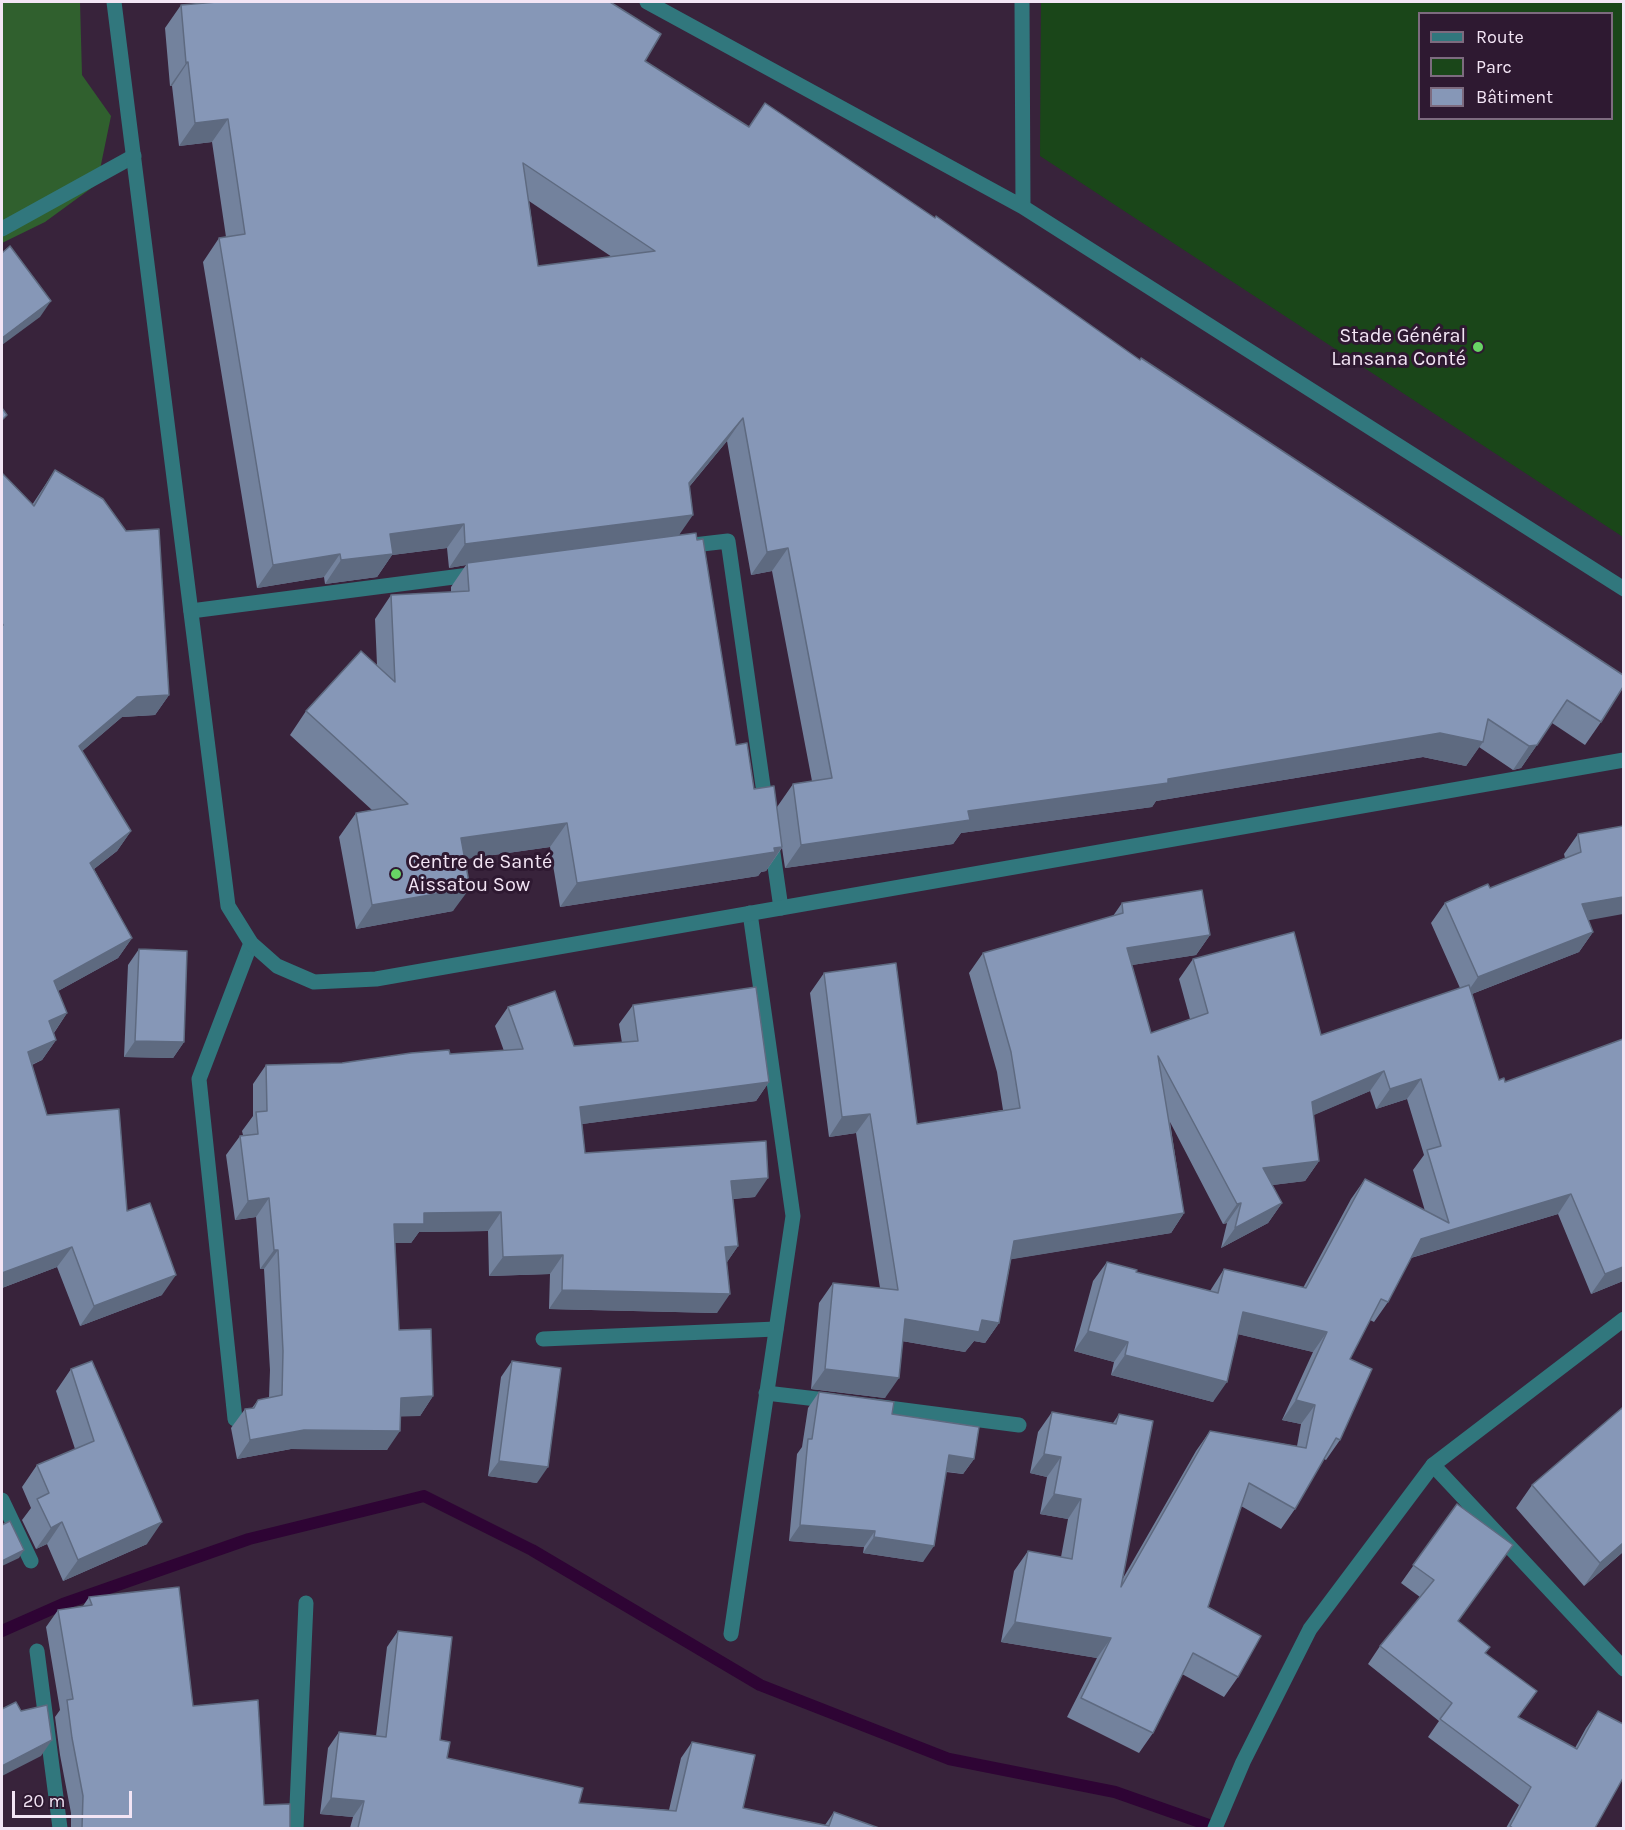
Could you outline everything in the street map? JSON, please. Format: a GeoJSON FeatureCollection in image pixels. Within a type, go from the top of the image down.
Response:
{"type":"FeatureCollection","features":[{"type":"Feature","properties":{"kind":"street"},"geometry":{"type":"LineString","coordinates":[[114,2],[228,906],[251,943],[276,966],[314,982],[376,979],[1623,760]]}},
{"type":"Feature","properties":{"kind":"street"},"geometry":{"type":"LineString","coordinates":[[647,2],[1023,207],[1623,589]]}},
{"type":"Feature","properties":{"kind":"street"},"geometry":{"type":"LineString","coordinates":[[1022,2],[1023,207]]}},
{"type":"Feature","properties":{"kind":"street"},"geometry":{"type":"LineString","coordinates":[[2,229],[134,156]]}},
{"type":"Feature","properties":{"kind":"street"},"geometry":{"type":"LineString","coordinates":[[669,548],[728,541],[781,908]]}},
{"type":"Feature","properties":{"kind":"street"},"geometry":{"type":"LineString","coordinates":[[191,611],[494,571]]}},
{"type":"Feature","properties":{"kind":"street"},"geometry":{"type":"LineString","coordinates":[[730,1634],[792,1216],[750,913]]}},
{"type":"Feature","properties":{"kind":"street"},"geometry":{"type":"LineString","coordinates":[[235,1419],[200,1079],[251,943]]}},
{"type":"Feature","properties":{"kind":"street"},"geometry":{"type":"LineString","coordinates":[[1215,1828],[1243,1762],[1310,1629],[1433,1465],[1623,1319]]}},
{"type":"Feature","properties":{"kind":"street"},"geometry":{"type":"LineString","coordinates":[[543,1339],[776,1329]]}},
{"type":"Feature","properties":{"kind":"street"},"geometry":{"type":"LineString","coordinates":[[766,1393],[1019,1425]]}},
{"type":"Feature","properties":{"kind":"street"},"geometry":{"type":"LineString","coordinates":[[1433,1465],[1623,1669]]}},
{"type":"Feature","properties":{"kind":"street"},"geometry":{"type":"LineString","coordinates":[[2,1500],[31,1561]]}},
{"type":"Feature","properties":{"kind":"street"},"geometry":{"type":"LineString","coordinates":[[296,1828],[306,1603]]}},
{"type":"Feature","properties":{"kind":"street"},"geometry":{"type":"LineString","coordinates":[[37,1651],[60,1828]]}},
{"type":"Feature","properties":{"kind":"green space"},"geometry":{"type":"Polygon","coordinates":[[[2,2],[80,2],[82,75],[111,116],[97,184],[45,222],[2,243],[2,2]]]}},
{"type":"Feature","properties":{"kind":"green space","name":"Stade Général Lansana Conté"},"geometry":{"type":"Polygon","coordinates":[[[1041,2],[1623,2],[1623,537],[1040,156],[1041,2]]]}},
{"type":"Feature","properties":{"kind":"building"},"geometry":{"type":"Polygon","coordinates":[[[217,2],[610,2],[661,34],[645,61],[749,127],[765,103],[935,218],[936,216],[1140,360],[1141,358],[1623,675],[1623,687],[1601,722],[1567,700],[1537,745],[1529,746],[1488,719],[1483,742],[1440,733],[1168,779],[1168,783],[968,811],[970,820],[801,845],[793,784],[832,778],[788,548],[767,552],[743,418],[689,483],[693,515],[465,544],[464,524],[390,534],[393,554],[341,560],[340,554],[273,565],[219,238],[245,234],[228,119],[195,123],[188,62],[186,63],[181,5],[217,2]],[[523,163],[538,266],[655,251],[523,163]]]}},
{"type":"Feature","properties":{"kind":"building"},"geometry":{"type":"Polygon","coordinates":[[[10,246],[51,301],[2,338],[2,253],[10,246]]]}},
{"type":"Feature","properties":{"kind":"building"},"geometry":{"type":"Polygon","coordinates":[[[2,408],[7,415],[2,420],[2,408]]]}},
{"type":"Feature","properties":{"kind":"building"},"geometry":{"type":"Polygon","coordinates":[[[55,470],[103,499],[126,531],[159,529],[169,695],[137,697],[79,746],[131,831],[90,863],[132,938],[54,981],[67,1013],[49,1021],[56,1040],[28,1052],[47,1115],[119,1109],[127,1211],[150,1203],[176,1275],[94,1306],[72,1247],[2,1273],[2,473],[34,506],[55,470]]]}},
{"type":"Feature","properties":{"kind":"building"},"geometry":{"type":"Polygon","coordinates":[[[696,533],[697,540],[703,539],[736,745],[747,743],[754,789],[774,786],[782,847],[774,848],[775,852],[577,883],[567,823],[461,838],[470,888],[372,905],[356,813],[408,804],[306,711],[361,651],[395,682],[391,595],[469,591],[467,563],[696,533]]]}},
{"type":"Feature","properties":{"kind":"building"},"geometry":{"type":"Polygon","coordinates":[[[1623,826],[1623,897],[1582,904],[1593,932],[1478,977],[1445,903],[1488,884],[1490,888],[1581,852],[1578,834],[1623,826]]]}},
{"type":"Feature","properties":{"kind":"building"},"geometry":{"type":"Polygon","coordinates":[[[1202,890],[1210,935],[1127,948],[1151,1033],[1208,1013],[1193,959],[1294,932],[1321,1035],[1469,985],[1499,1080],[1504,1078],[1505,1082],[1623,1039],[1623,1267],[1605,1274],[1571,1194],[1421,1239],[1388,1302],[1381,1299],[1350,1359],[1372,1369],[1340,1440],[1336,1438],[1295,1509],[1249,1483],[1208,1607],[1261,1636],[1238,1677],[1193,1653],[1153,1733],[1081,1698],[1111,1638],[1015,1622],[1028,1551],[1072,1559],[1081,1499],[1054,1494],[1061,1457],[1044,1454],[1052,1412],[1116,1424],[1119,1414],[1153,1421],[1121,1587],[1210,1431],[1306,1448],[1315,1405],[1296,1400],[1327,1332],[1243,1312],[1227,1382],[1125,1355],[1128,1342],[1088,1331],[1107,1262],[1137,1270],[1136,1272],[1218,1293],[1224,1269],[1306,1288],[1365,1179],[1449,1223],[1427,1150],[1441,1146],[1421,1079],[1390,1089],[1384,1071],[1312,1102],[1319,1161],[1263,1168],[1282,1203],[1235,1228],[1241,1203],[1237,1204],[1158,1056],[1184,1213],[1014,1241],[999,1323],[982,1320],[979,1332],[905,1319],[899,1378],[825,1369],[833,1283],[898,1290],[870,1114],[842,1117],[824,973],[896,963],[917,1124],[1020,1108],[1011,1052],[983,953],[1123,913],[1122,903],[1202,890]]]}},
{"type":"Feature","properties":{"kind":"building"},"geometry":{"type":"Polygon","coordinates":[[[139,949],[187,951],[184,1042],[135,1041],[139,949]]]}},
{"type":"Feature","properties":{"kind":"building"},"geometry":{"type":"Polygon","coordinates":[[[756,987],[769,1082],[580,1107],[585,1153],[766,1141],[768,1178],[731,1181],[738,1246],[725,1247],[730,1294],[562,1290],[563,1255],[503,1257],[501,1212],[424,1213],[424,1224],[394,1224],[399,1330],[431,1329],[433,1396],[401,1398],[400,1431],[304,1430],[250,1440],[245,1409],[254,1408],[258,1400],[282,1395],[283,1351],[278,1250],[274,1250],[269,1198],[248,1201],[240,1136],[258,1134],[256,1112],[267,1111],[266,1065],[342,1063],[449,1050],[450,1054],[523,1049],[508,1007],[555,991],[574,1046],[638,1041],[633,1005],[756,987]]]}},
{"type":"Feature","properties":{"kind":"building"},"geometry":{"type":"Polygon","coordinates":[[[92,1361],[162,1522],[78,1560],[62,1522],[51,1528],[37,1499],[49,1493],[37,1465],[94,1441],[71,1369],[92,1361]]]}},
{"type":"Feature","properties":{"kind":"building"},"geometry":{"type":"Polygon","coordinates":[[[512,1361],[561,1368],[548,1467],[499,1461],[512,1361]]]}},
{"type":"Feature","properties":{"kind":"building"},"geometry":{"type":"Polygon","coordinates":[[[819,1392],[894,1402],[892,1414],[979,1427],[974,1459],[949,1455],[934,1546],[874,1537],[875,1531],[800,1525],[808,1439],[812,1439],[819,1392]]]}},
{"type":"Feature","properties":{"kind":"building"},"geometry":{"type":"Polygon","coordinates":[[[1622,1408],[1623,1543],[1600,1563],[1532,1485],[1622,1408]]]}},
{"type":"Feature","properties":{"kind":"building"},"geometry":{"type":"Polygon","coordinates":[[[1457,1504],[1513,1545],[1458,1621],[1490,1647],[1485,1653],[1537,1691],[1518,1717],[1577,1749],[1598,1711],[1623,1724],[1623,1778],[1595,1828],[1513,1828],[1510,1826],[1531,1787],[1440,1719],[1452,1703],[1380,1646],[1434,1580],[1413,1565],[1457,1504]]]}},
{"type":"Feature","properties":{"kind":"building"},"geometry":{"type":"Polygon","coordinates":[[[10,1521],[24,1550],[2,1561],[2,1525],[10,1521]]]}},
{"type":"Feature","properties":{"kind":"building"},"geometry":{"type":"Polygon","coordinates":[[[179,1587],[193,1706],[258,1700],[264,1805],[290,1804],[290,1828],[82,1828],[83,1796],[67,1700],[73,1699],[58,1610],[92,1605],[89,1597],[179,1587]]]}},
{"type":"Feature","properties":{"kind":"building"},"geometry":{"type":"Polygon","coordinates":[[[398,1631],[452,1637],[440,1740],[450,1742],[447,1758],[583,1788],[579,1803],[676,1811],[692,1742],[755,1755],[743,1808],[829,1826],[834,1812],[879,1828],[358,1828],[364,1801],[331,1798],[339,1732],[386,1737],[398,1631]]]}},
{"type":"Feature","properties":{"kind":"building"},"geometry":{"type":"Polygon","coordinates":[[[16,1702],[21,1711],[47,1705],[52,1740],[2,1766],[2,1709],[16,1702]]]}},
{"type":"Feature","properties":{"kind":"waterway"},"geometry":{"type":"LineString","coordinates":[[2,1631],[63,1604],[249,1539],[424,1496],[532,1550],[760,1685],[949,1759],[1115,1792],[1217,1828]]}},
{"type":"Feature","properties":{"kind":"place","name":"Stade Général Lansana Conté"},"geometry":{"type":"Point","coordinates":[1478,347]}},
{"type":"Feature","properties":{"kind":"place","name":"Centre de Santé Aissatou Sow"},"geometry":{"type":"Point","coordinates":[396,874]}}]}
